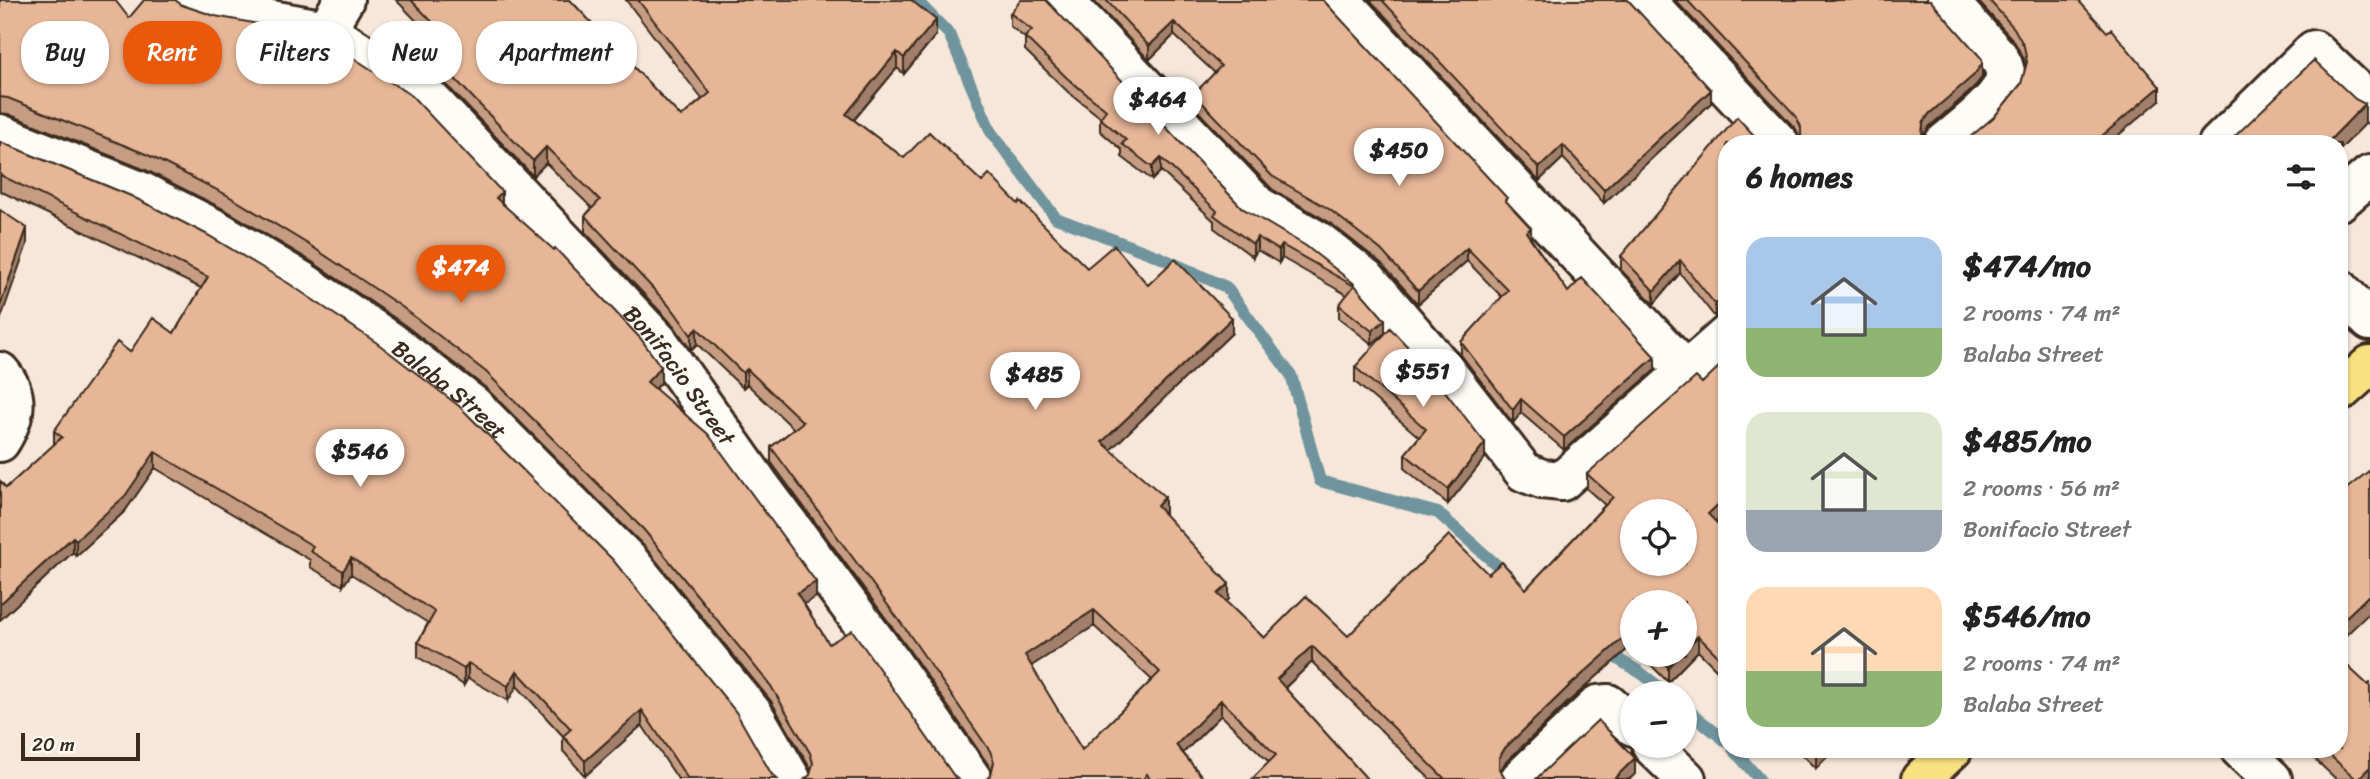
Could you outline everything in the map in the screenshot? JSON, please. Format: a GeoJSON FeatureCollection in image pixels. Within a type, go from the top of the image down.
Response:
{"type":"FeatureCollection","features":[{"type":"Feature","properties":{"kind":"highway"},"geometry":{"type":"LineString","coordinates":[[2348,385],[2370,365]]}},
{"type":"Feature","properties":{"kind":"highway"},"geometry":{"type":"LineString","coordinates":[[1921,779],[1943,758]]}},
{"type":"Feature","properties":{"kind":"street"},"geometry":{"type":"LineString","coordinates":[[190,0],[222,11],[335,15]]}},
{"type":"Feature","properties":{"kind":"street"},"geometry":{"type":"LineString","coordinates":[[1063,0],[1258,206],[1318,241],[1368,280],[1440,364],[1524,472],[1542,479],[1562,481],[1718,343]]}},
{"type":"Feature","properties":{"kind":"street"},"geometry":{"type":"LineString","coordinates":[[1340,0],[1687,372]]}},
{"type":"Feature","properties":{"kind":"street"},"geometry":{"type":"LineString","coordinates":[[1645,0],[1772,135]]}},
{"type":"Feature","properties":{"kind":"street"},"geometry":{"type":"LineString","coordinates":[[1947,0],[1998,56],[2004,65],[2006,78],[1991,102],[1953,135]]}},
{"type":"Feature","properties":{"kind":"street","name":"Bonifacio Street"},"geometry":{"type":"LineString","coordinates":[[335,15],[426,95],[658,341],[759,484],[889,659],[972,779]]}},
{"type":"Feature","properties":{"kind":"street"},"geometry":{"type":"LineString","coordinates":[[2227,135],[2314,50],[2370,103]]}},
{"type":"Feature","properties":{"kind":"street","name":"Balaba Street"},"geometry":{"type":"LineString","coordinates":[[0,134],[140,191],[217,230],[300,279],[379,333],[472,405],[629,561],[754,715],[791,779]]}},
{"type":"Feature","properties":{"kind":"street"},"geometry":{"type":"LineString","coordinates":[[2348,194],[2370,174]]}},
{"type":"Feature","properties":{"kind":"street"},"geometry":{"type":"LineString","coordinates":[[2348,298],[2370,321]]}},
{"type":"Feature","properties":{"kind":"street"},"geometry":{"type":"LineString","coordinates":[[0,372],[9,383],[14,397],[12,424],[0,442]]}},
{"type":"Feature","properties":{"kind":"street"},"geometry":{"type":"LineString","coordinates":[[1520,779],[1598,705],[1608,704],[1620,714]]}},
{"type":"Feature","properties":{"kind":"street"},"geometry":{"type":"LineString","coordinates":[[1664,758],[1686,779]]}},
{"type":"Feature","properties":{"kind":"street"},"geometry":{"type":"LineString","coordinates":[[2250,758],[2272,779]]}},
{"type":"Feature","properties":{"kind":"building"},"geometry":{"type":"Polygon","coordinates":[[[0,0],[115,0],[129,18],[144,0],[175,0],[215,16],[242,21],[236,21],[236,84],[354,84],[354,58],[368,67],[368,84],[394,84],[412,96],[502,192],[496,198],[554,250],[555,248],[641,339],[661,367],[647,382],[708,434],[816,582],[797,593],[829,644],[852,630],[958,779],[805,779],[810,775],[813,763],[810,753],[771,686],[644,530],[486,372],[402,307],[311,246],[227,195],[148,155],[0,97],[0,0]]]}},
{"type":"Feature","properties":{"kind":"building"},"geometry":{"type":"Polygon","coordinates":[[[411,0],[570,0],[590,21],[476,21],[476,84],[637,84],[637,71],[681,117],[710,93],[638,0],[911,0],[936,20],[904,58],[897,52],[846,114],[904,158],[929,132],[982,182],[989,174],[1087,268],[1114,245],[1148,285],[1175,259],[1232,318],[1102,442],[1165,497],[1157,506],[1229,584],[1218,594],[1264,638],[1306,596],[1348,636],[1449,535],[1488,574],[1502,562],[1526,589],[1613,497],[1587,474],[1696,377],[1702,383],[1718,368],[1718,505],[1708,514],[1718,524],[1718,656],[1697,637],[1697,590],[1620,590],[1620,641],[1505,748],[1499,758],[1499,769],[1505,779],[1445,779],[1312,646],[1277,679],[1367,779],[1252,779],[1276,755],[1221,700],[1176,745],[1204,779],[1150,779],[1147,774],[1143,779],[987,779],[994,762],[990,751],[907,631],[771,447],[803,422],[747,369],[743,373],[697,328],[691,335],[674,311],[585,216],[600,200],[546,147],[533,161],[460,84],[462,21],[431,21],[411,0]],[[1094,610],[1025,655],[1082,750],[1160,672],[1094,610]]]}},
{"type":"Feature","properties":{"kind":"building"},"geometry":{"type":"Polygon","coordinates":[[[1021,0],[1046,0],[1242,208],[1306,246],[1353,283],[1385,320],[1372,331],[1339,305],[1354,286],[1282,245],[1279,250],[1257,237],[1253,244],[1214,215],[1217,211],[1161,158],[1152,167],[1122,144],[1126,140],[1100,118],[1106,110],[1067,78],[1025,37],[1032,30],[1010,13],[1021,0]]]}},
{"type":"Feature","properties":{"kind":"building"},"geometry":{"type":"Polygon","coordinates":[[[1106,0],[1323,0],[1507,198],[1505,200],[1531,228],[1526,232],[1568,292],[1582,278],[1655,357],[1564,437],[1521,399],[1513,410],[1461,342],[1508,290],[1467,248],[1418,291],[1381,250],[1329,209],[1272,176],[1194,94],[1221,66],[1174,22],[1149,46],[1106,0]]]}},
{"type":"Feature","properties":{"kind":"building"},"geometry":{"type":"Polygon","coordinates":[[[1382,0],[1628,0],[1711,90],[1604,190],[1563,145],[1539,168],[1382,0]]]}},
{"type":"Feature","properties":{"kind":"building"},"geometry":{"type":"Polygon","coordinates":[[[1687,0],[1930,0],[1982,59],[1982,64],[1973,76],[1929,114],[1923,123],[1922,135],[1801,135],[1796,116],[1687,0]]]}},
{"type":"Feature","properties":{"kind":"building"},"geometry":{"type":"Polygon","coordinates":[[[1989,0],[2078,0],[2107,32],[2111,29],[2160,87],[2103,135],[1973,135],[1995,116],[2021,84],[2027,62],[2024,46],[2014,28],[1989,0]]]}},
{"type":"Feature","properties":{"kind":"building"},"geometry":{"type":"Polygon","coordinates":[[[2314,60],[2355,99],[2365,104],[2335,135],[2236,135],[2314,60]]]}},
{"type":"Feature","properties":{"kind":"building"},"geometry":{"type":"Polygon","coordinates":[[[1737,117],[1754,135],[1722,135],[1737,117]]]}},
{"type":"Feature","properties":{"kind":"building"},"geometry":{"type":"Polygon","coordinates":[[[1718,140],[1718,302],[1715,304],[1680,260],[1654,291],[1621,256],[1718,140]]]}},
{"type":"Feature","properties":{"kind":"building"},"geometry":{"type":"Polygon","coordinates":[[[0,142],[131,196],[206,234],[288,283],[377,343],[459,406],[613,560],[736,712],[772,775],[777,779],[688,779],[642,710],[585,761],[563,736],[571,729],[517,671],[508,686],[468,663],[464,669],[418,642],[435,612],[351,558],[343,571],[310,551],[313,546],[155,452],[125,496],[76,540],[73,537],[0,604],[0,481],[6,488],[62,437],[54,431],[117,342],[130,352],[153,318],[174,333],[208,277],[0,175],[0,142]]]}},
{"type":"Feature","properties":{"kind":"building"},"geometry":{"type":"Polygon","coordinates":[[[0,210],[27,228],[0,306],[0,210]]]}},
{"type":"Feature","properties":{"kind":"building"},"geometry":{"type":"Polygon","coordinates":[[[1390,328],[1423,363],[1485,443],[1448,489],[1405,454],[1426,429],[1355,367],[1390,328]]]}},
{"type":"Feature","properties":{"kind":"building"},"geometry":{"type":"Polygon","coordinates":[[[2370,470],[2370,594],[2348,615],[2348,488],[2370,470]]]}},
{"type":"Feature","properties":{"kind":"building"},"geometry":{"type":"Polygon","coordinates":[[[2348,666],[2368,685],[2370,683],[2370,767],[2356,779],[2333,758],[2348,758],[2348,666]]]}},
{"type":"Feature","properties":{"kind":"building"},"geometry":{"type":"Polygon","coordinates":[[[1598,720],[1620,743],[1620,758],[1635,758],[1614,779],[1536,779],[1598,720]]]}},
{"type":"Feature","properties":{"kind":"waterway"},"geometry":{"type":"LineString","coordinates":[[916,0],[949,34],[991,132],[1056,218],[1157,256],[1226,287],[1291,375],[1320,481],[1438,513],[1509,576]]}},
{"type":"Feature","properties":{"kind":"waterway"},"geometry":{"type":"LineString","coordinates":[[1603,650],[1651,681]]}},
{"type":"Feature","properties":{"kind":"waterway"},"geometry":{"type":"LineString","coordinates":[[1697,718],[1718,735]]}},
{"type":"Feature","properties":{"kind":"waterway"},"geometry":{"type":"LineString","coordinates":[[1741,758],[1759,779]]}}]}
